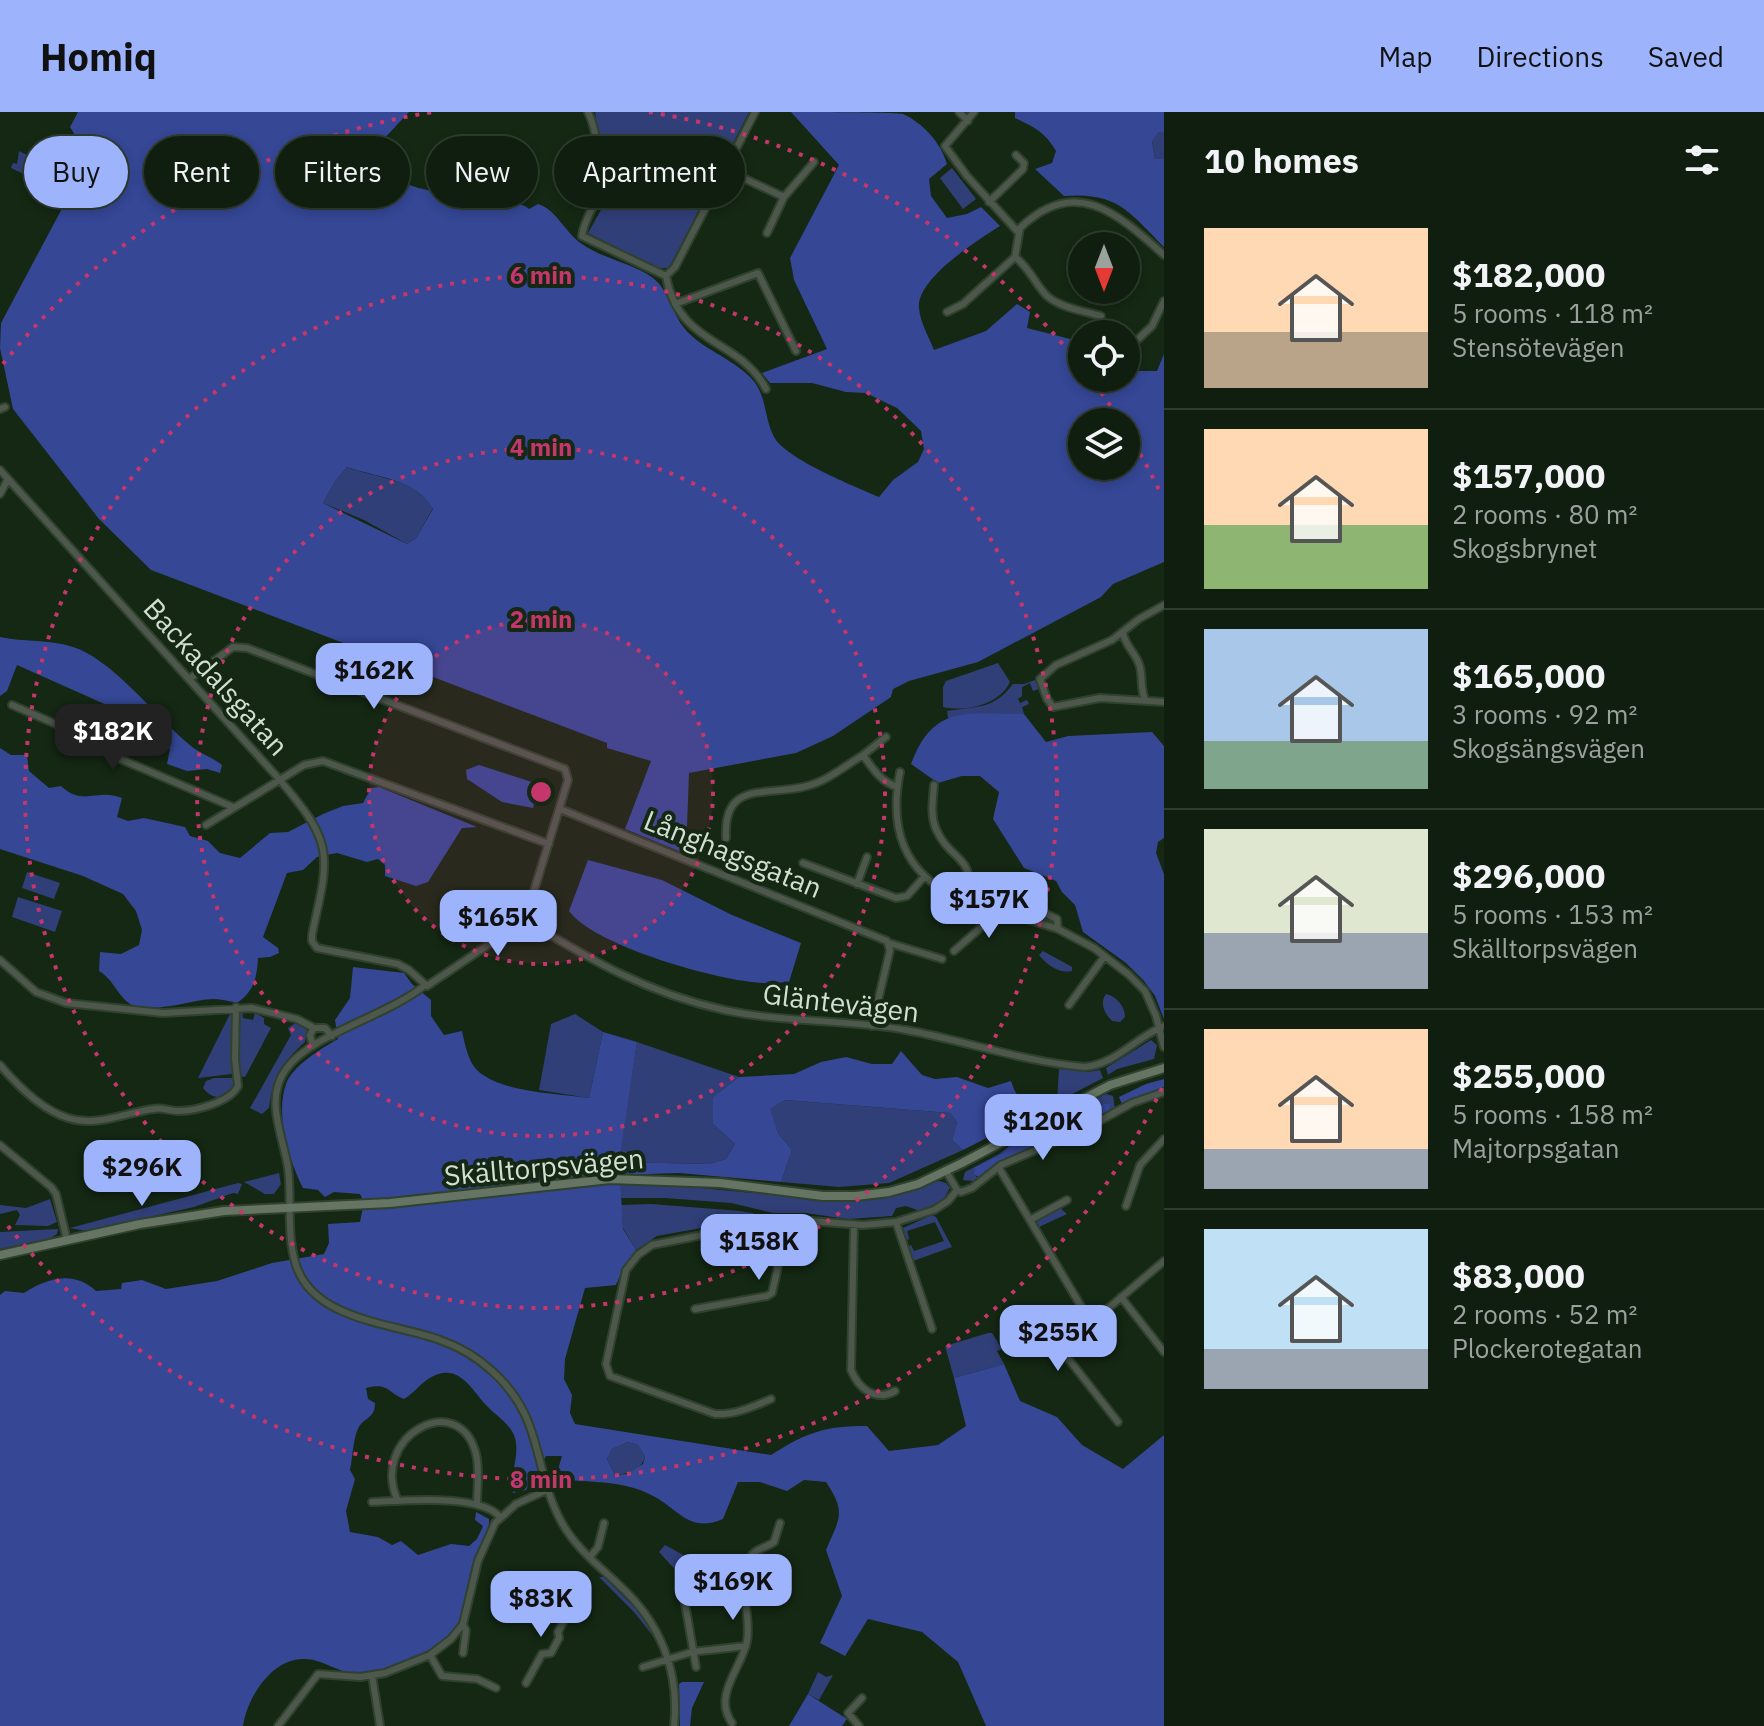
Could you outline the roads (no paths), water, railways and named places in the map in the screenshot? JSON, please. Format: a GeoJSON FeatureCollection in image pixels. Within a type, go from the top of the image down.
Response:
{"type":"FeatureCollection","features":[{"type":"Feature","properties":{"kind":"street"},"geometry":{"type":"LineString","coordinates":[[588,112],[593,124],[602,183],[582,236],[666,276],[683,319],[694,330],[758,373],[766,389]]}},
{"type":"Feature","properties":{"kind":"street"},"geometry":{"type":"LineString","coordinates":[[743,136],[755,112]]}},
{"type":"Feature","properties":{"kind":"street"},"geometry":{"type":"LineString","coordinates":[[959,112],[968,121]]}},
{"type":"Feature","properties":{"kind":"street"},"geometry":{"type":"LineString","coordinates":[[974,112],[945,146],[989,202],[1018,232]]}},
{"type":"Feature","properties":{"kind":"street"},"geometry":{"type":"LineString","coordinates":[[989,202],[1023,169],[1024,163],[1016,155]]}},
{"type":"Feature","properties":{"kind":"street"},"geometry":{"type":"LineString","coordinates":[[767,233],[784,197],[814,162]]}},
{"type":"Feature","properties":{"kind":"street"},"geometry":{"type":"LineString","coordinates":[[745,179],[784,197]]}},
{"type":"Feature","properties":{"kind":"street"},"geometry":{"type":"LineString","coordinates":[[947,312],[963,304],[1015,257],[1018,232],[1030,219],[1058,204],[1081,202],[1115,213],[1164,255]]}},
{"type":"Feature","properties":{"kind":"street"},"geometry":{"type":"LineString","coordinates":[[666,276],[675,267],[706,208]]}},
{"type":"Feature","properties":{"kind":"street"},"geometry":{"type":"LineString","coordinates":[[1015,257],[1053,300],[1101,316]]}},
{"type":"Feature","properties":{"kind":"street"},"geometry":{"type":"LineString","coordinates":[[675,304],[758,273],[796,351]]}},
{"type":"Feature","properties":{"kind":"street"},"geometry":{"type":"LineString","coordinates":[[1140,337],[1152,326],[1164,301]]}},
{"type":"Feature","properties":{"kind":"street","name":"Backadalsgatan"},"geometry":{"type":"LineString","coordinates":[[0,470],[280,780],[316,829],[322,845],[322,881],[312,935],[314,945],[398,964],[425,985]]}},
{"type":"Feature","properties":{"kind":"street"},"geometry":{"type":"LineString","coordinates":[[0,494],[8,479]]}},
{"type":"Feature","properties":{"kind":"street"},"geometry":{"type":"LineString","coordinates":[[1164,605],[1139,619],[1116,638],[1056,665],[1042,675],[1040,683],[1053,707],[1100,698],[1164,702]]}},
{"type":"Feature","properties":{"kind":"street"},"geometry":{"type":"LineString","coordinates":[[1123,632],[1124,640],[1140,665],[1142,699]]}},
{"type":"Feature","properties":{"kind":"street"},"geometry":{"type":"LineString","coordinates":[[1116,638],[1124,640]]}},
{"type":"Feature","properties":{"kind":"street"},"geometry":{"type":"LineString","coordinates":[[189,679],[233,647],[247,648],[567,772],[568,780],[560,809],[525,920],[429,986],[425,985],[392,1007],[299,1055],[282,1074],[275,1098],[276,1115],[288,1169],[294,1260],[300,1275],[310,1289],[339,1309],[451,1344],[490,1369],[511,1391],[531,1425],[547,1490],[568,1532],[643,1609],[657,1630],[669,1659],[676,1695],[674,1726]]}},
{"type":"Feature","properties":{"kind":"street"},"geometry":{"type":"LineString","coordinates":[[12,705],[58,725],[111,755],[233,807]]}},
{"type":"Feature","properties":{"kind":"street"},"geometry":{"type":"LineString","coordinates":[[726,838],[725,820],[730,806],[745,795],[807,786],[822,780],[886,737]]}},
{"type":"Feature","properties":{"kind":"street"},"geometry":{"type":"LineString","coordinates":[[863,755],[885,783],[897,787]]}},
{"type":"Feature","properties":{"kind":"street"},"geometry":{"type":"LineString","coordinates":[[206,825],[307,764],[323,761],[549,844]]}},
{"type":"Feature","properties":{"kind":"street"},"geometry":{"type":"LineString","coordinates":[[900,772],[897,787],[898,831],[908,854],[924,877],[941,890],[965,900],[1058,929],[1082,940],[1145,991],[1162,1027],[1164,1047]]}},
{"type":"Feature","properties":{"kind":"street"},"geometry":{"type":"LineString","coordinates":[[934,785],[936,828],[944,844],[963,860],[969,871],[970,883],[965,900]]}},
{"type":"Feature","properties":{"kind":"street","name":"Långhagsgatan"},"geometry":{"type":"LineString","coordinates":[[560,809],[889,943],[942,959]]}},
{"type":"Feature","properties":{"kind":"street"},"geometry":{"type":"LineString","coordinates":[[857,884],[867,857]]}},
{"type":"Feature","properties":{"kind":"street"},"geometry":{"type":"LineString","coordinates":[[803,863],[900,899],[907,896],[924,877]]}},
{"type":"Feature","properties":{"kind":"street"},"geometry":{"type":"LineString","coordinates":[[954,951],[1009,900],[1017,900],[1054,916],[1059,922],[1058,929]]}},
{"type":"Feature","properties":{"kind":"street","name":"Gläntevägen"},"geometry":{"type":"LineString","coordinates":[[525,920],[607,969],[686,1000],[725,1010],[774,1018],[904,1029],[1085,1067],[1109,1060],[1162,1027]]}},
{"type":"Feature","properties":{"kind":"street"},"geometry":{"type":"LineString","coordinates":[[872,1026],[889,943]]}},
{"type":"Feature","properties":{"kind":"street"},"geometry":{"type":"LineString","coordinates":[[1069,1005],[1104,957]]}},
{"type":"Feature","properties":{"kind":"street"},"geometry":{"type":"LineString","coordinates":[[0,960],[36,992],[85,1009],[163,1013],[236,1007],[297,1019],[314,1028],[325,1028],[332,1036]]}},
{"type":"Feature","properties":{"kind":"street"},"geometry":{"type":"LineString","coordinates":[[0,1065],[13,1081],[66,1118],[91,1122],[134,1111],[159,1108],[179,1111],[208,1105],[227,1099],[238,1086],[236,1007]]}},
{"type":"Feature","properties":{"kind":"street"},"geometry":{"type":"LineString","coordinates":[[313,1046],[310,1035],[314,1028]]}},
{"type":"Feature","properties":{"kind":"street","name":"Skälltorpsvägen"},"geometry":{"type":"LineString","coordinates":[[0,1255],[184,1217],[290,1206],[390,1203],[625,1179],[720,1183],[823,1196],[856,1196],[899,1190],[946,1171],[1098,1091],[1122,1080],[1164,1068]]}},
{"type":"Feature","properties":{"kind":"street"},"geometry":{"type":"LineString","coordinates":[[946,1171],[961,1192],[1031,1151],[1085,1129],[1132,1103],[1164,1092]]}},
{"type":"Feature","properties":{"kind":"street"},"geometry":{"type":"LineString","coordinates":[[1126,1206],[1140,1165],[1164,1139]]}},
{"type":"Feature","properties":{"kind":"street"},"geometry":{"type":"LineString","coordinates":[[0,1145],[43,1177],[56,1194],[67,1240]]}},
{"type":"Feature","properties":{"kind":"street"},"geometry":{"type":"LineString","coordinates":[[999,1168],[1091,1323]]}},
{"type":"Feature","properties":{"kind":"street"},"geometry":{"type":"LineString","coordinates":[[771,1399],[727,1415],[713,1414],[613,1378],[607,1373],[606,1364],[623,1276],[631,1262],[646,1248],[672,1239],[784,1219],[854,1225],[896,1222],[934,1210],[957,1190]]}},
{"type":"Feature","properties":{"kind":"street"},"geometry":{"type":"LineString","coordinates":[[1030,1220],[1067,1200]]}},
{"type":"Feature","properties":{"kind":"street"},"geometry":{"type":"LineString","coordinates":[[695,1309],[772,1293],[784,1219]]}},
{"type":"Feature","properties":{"kind":"street"},"geometry":{"type":"LineString","coordinates":[[896,1222],[932,1329]]}},
{"type":"Feature","properties":{"kind":"street"},"geometry":{"type":"LineString","coordinates":[[854,1225],[851,1370],[866,1392],[882,1396],[895,1391]]}},
{"type":"Feature","properties":{"kind":"street"},"geometry":{"type":"LineString","coordinates":[[1118,1422],[1063,1352],[1064,1346],[1164,1261]]}},
{"type":"Feature","properties":{"kind":"street"},"geometry":{"type":"LineString","coordinates":[[1121,1297],[1164,1352]]}},
{"type":"Feature","properties":{"kind":"street"},"geometry":{"type":"LineString","coordinates":[[398,1501],[393,1480],[399,1447],[416,1428],[438,1422],[447,1423],[463,1432],[475,1450],[477,1504]]}},
{"type":"Feature","properties":{"kind":"street"},"geometry":{"type":"LineString","coordinates":[[278,1726],[318,1674],[372,1675],[430,1655],[457,1634],[463,1624],[478,1561],[500,1517],[516,1504],[547,1490]]}},
{"type":"Feature","properties":{"kind":"street"},"geometry":{"type":"LineString","coordinates":[[372,1502],[477,1504],[500,1517]]}},
{"type":"Feature","properties":{"kind":"street"},"geometry":{"type":"LineString","coordinates":[[590,1557],[598,1547],[604,1523]]}},
{"type":"Feature","properties":{"kind":"street"},"geometry":{"type":"LineString","coordinates":[[732,1723],[725,1708],[726,1692],[746,1646],[748,1627],[744,1590],[747,1565],[755,1551],[774,1542],[780,1523]]}},
{"type":"Feature","properties":{"kind":"street"},"geometry":{"type":"LineString","coordinates":[[682,1586],[696,1667]]}},
{"type":"Feature","properties":{"kind":"street"},"geometry":{"type":"LineString","coordinates":[[526,1683],[542,1654],[551,1653],[572,1605]]}},
{"type":"Feature","properties":{"kind":"street"},"geometry":{"type":"LineString","coordinates":[[463,1624],[466,1630],[463,1653]]}},
{"type":"Feature","properties":{"kind":"street"},"geometry":{"type":"LineString","coordinates":[[643,1667],[692,1652],[746,1646]]}},
{"type":"Feature","properties":{"kind":"street"},"geometry":{"type":"LineString","coordinates":[[430,1655],[442,1676],[477,1679],[496,1688]]}},
{"type":"Feature","properties":{"kind":"street"},"geometry":{"type":"LineString","coordinates":[[372,1675],[380,1726]]}},
{"type":"Feature","properties":{"kind":"street"},"geometry":{"type":"LineString","coordinates":[[859,1726],[848,1713],[862,1698]]}}]}
